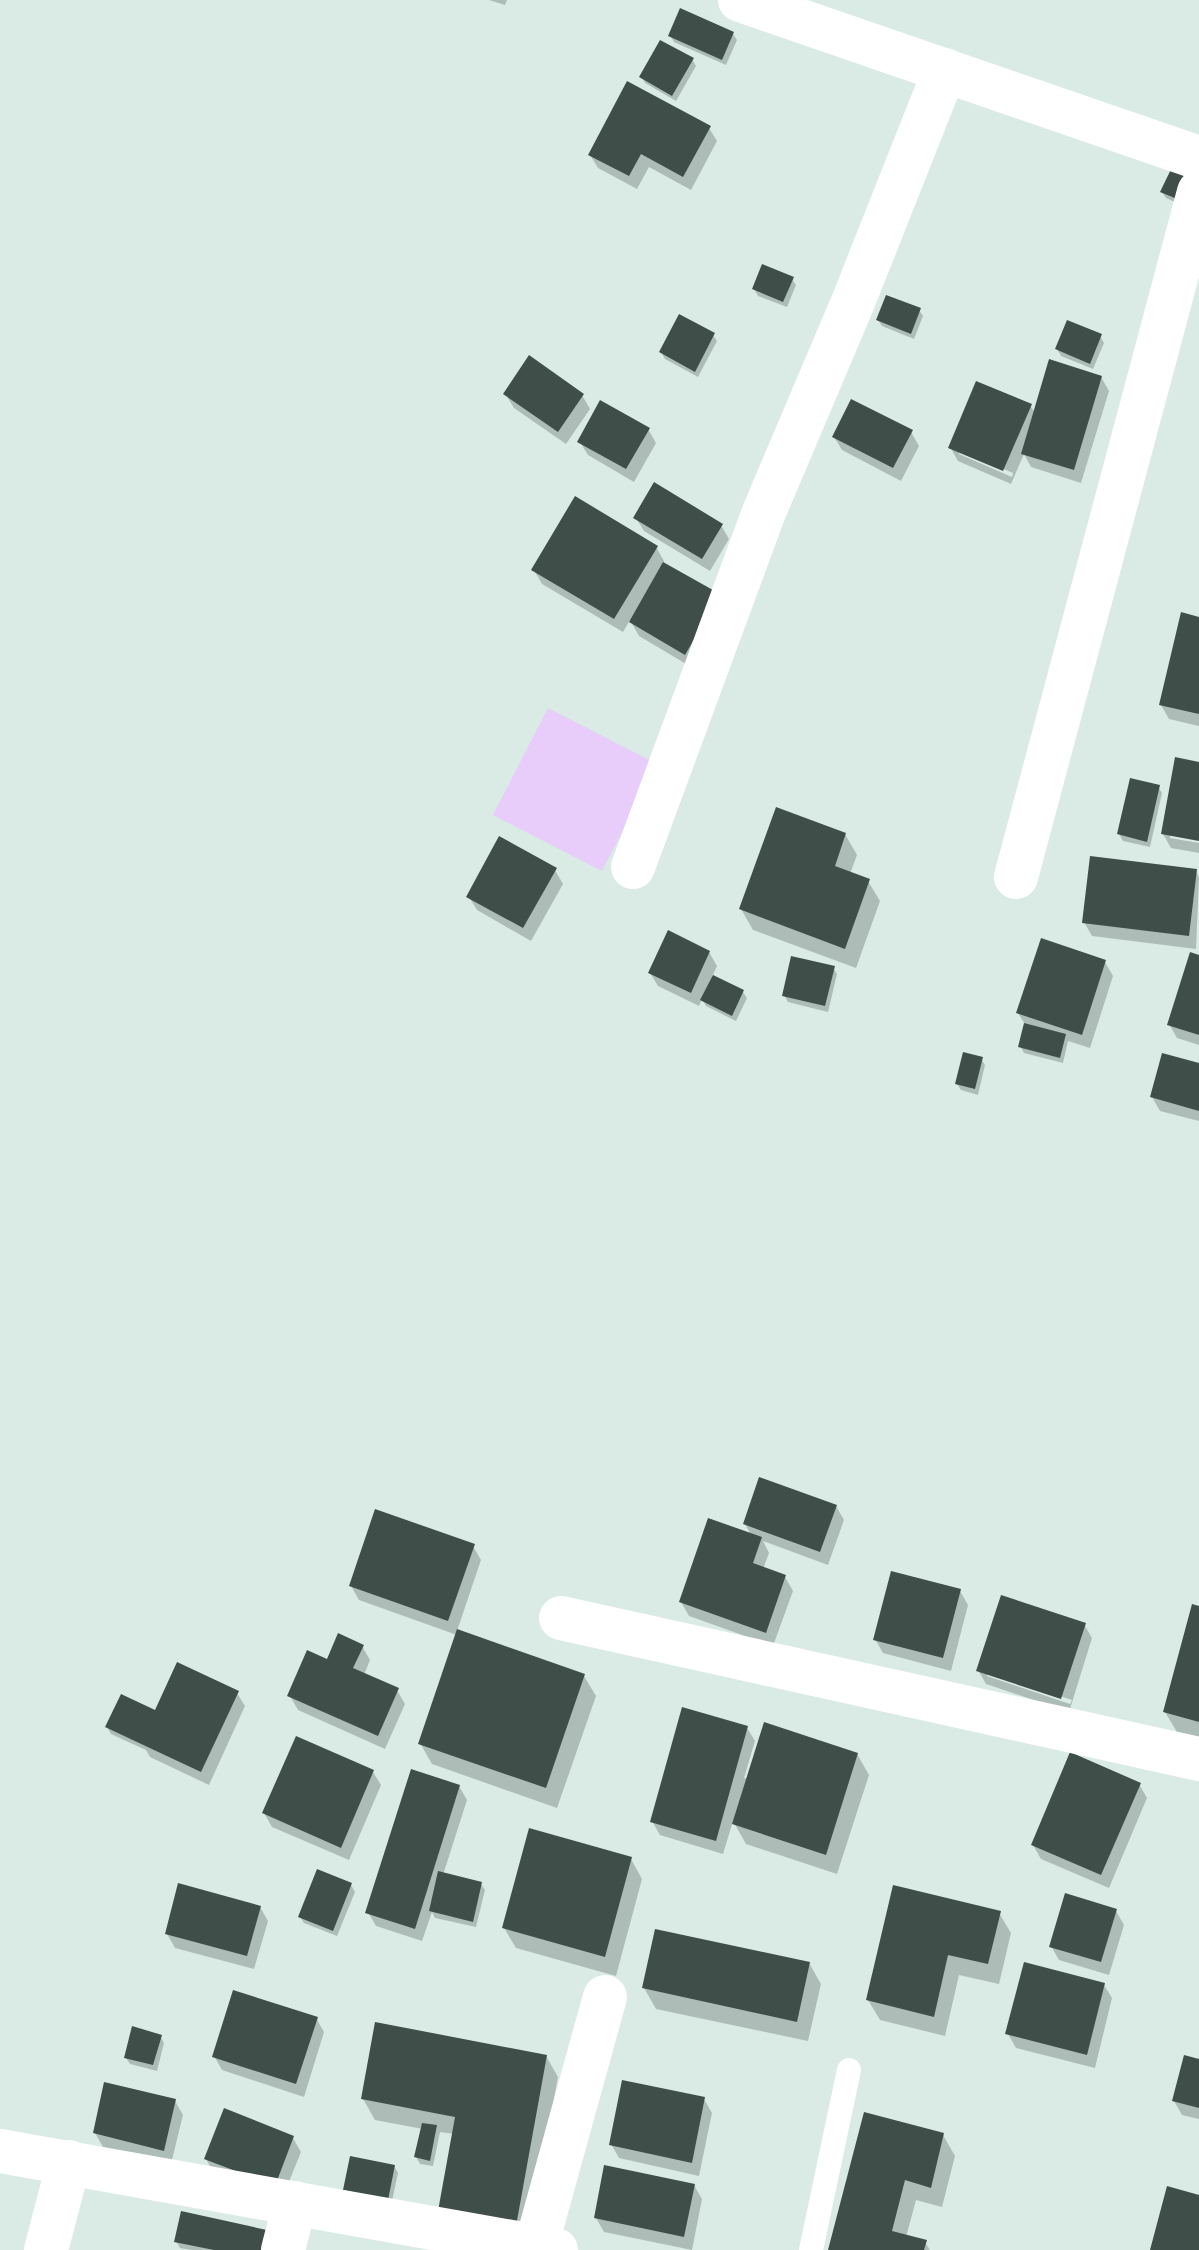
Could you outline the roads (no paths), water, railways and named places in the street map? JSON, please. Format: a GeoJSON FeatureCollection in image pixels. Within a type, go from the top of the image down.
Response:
{"type":"FeatureCollection","features":[{"type":"Feature","properties":{"kind":"street"},"geometry":{"type":"LineString","coordinates":[[740,0],[1199,158]]}},
{"type":"Feature","properties":{"kind":"street"},"geometry":{"type":"LineString","coordinates":[[633,867],[764,512],[853,302],[945,70]]}},
{"type":"Feature","properties":{"kind":"street"},"geometry":{"type":"LineString","coordinates":[[1016,877],[1199,192]]}},
{"type":"Feature","properties":{"kind":"street"},"geometry":{"type":"LineString","coordinates":[[561,1618],[1199,1759]]}},
{"type":"Feature","properties":{"kind":"street"},"geometry":{"type":"LineString","coordinates":[[0,2151],[542,2249],[605,1997]]}},
{"type":"Feature","properties":{"kind":"street"},"geometry":{"type":"LineString","coordinates":[[46,2250],[69,2162]]}},
{"type":"Feature","properties":{"kind":"street"},"geometry":{"type":"LineString","coordinates":[[283,2250],[295,2203]]}},
{"type":"Feature","properties":{"kind":"lane"},"geometry":{"type":"LineString","coordinates":[[811,2250],[849,2070]]}}]}
